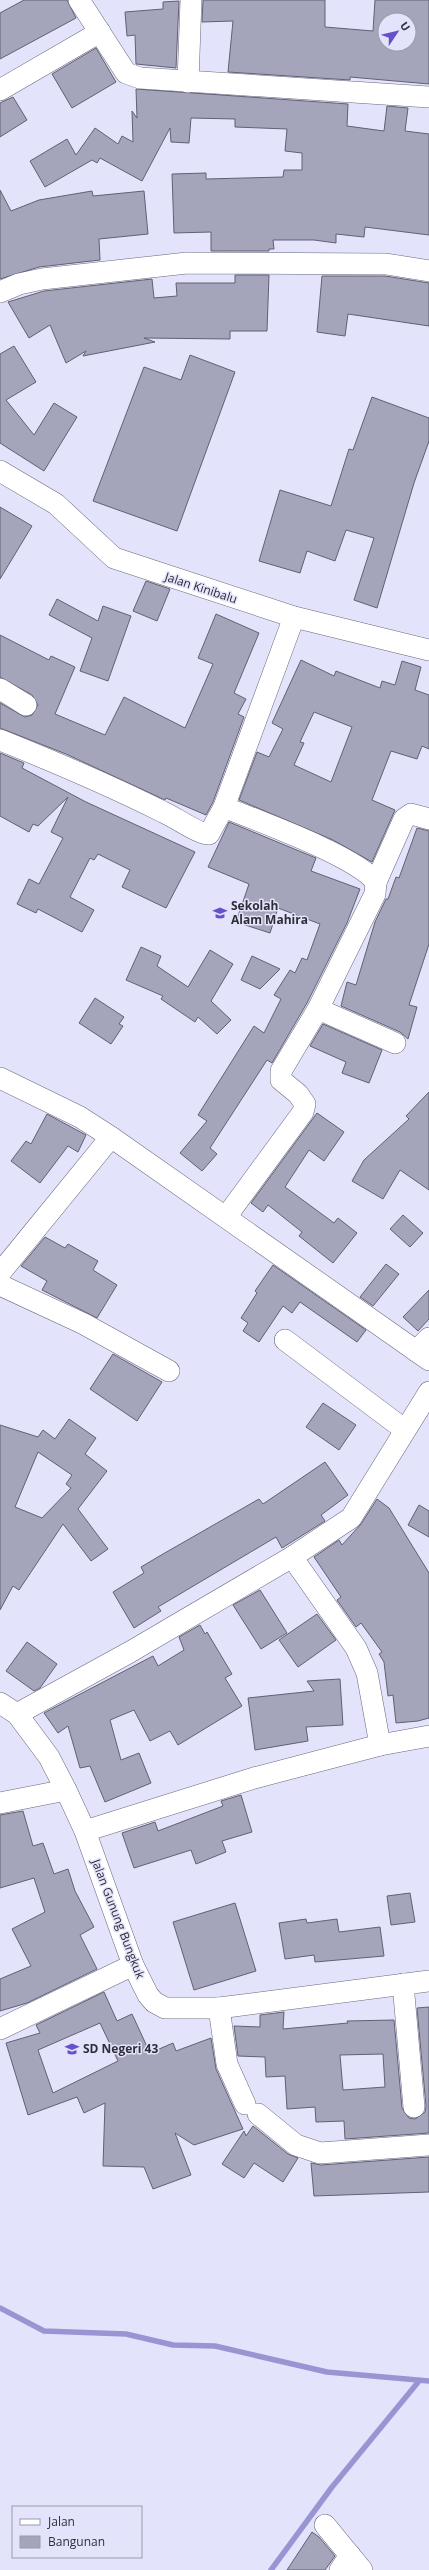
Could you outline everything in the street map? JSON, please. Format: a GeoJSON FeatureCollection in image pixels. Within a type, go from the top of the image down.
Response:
{"type":"FeatureCollection","features":[{"type":"Feature","properties":{"kind":"street"},"geometry":{"type":"LineString","coordinates":[[79,0],[126,73],[140,78],[429,97]]}},
{"type":"Feature","properties":{"kind":"street"},"geometry":{"type":"LineString","coordinates":[[188,82],[191,0]]}},
{"type":"Feature","properties":{"kind":"street"},"geometry":{"type":"LineString","coordinates":[[0,90],[100,32]]}},
{"type":"Feature","properties":{"kind":"street"},"geometry":{"type":"LineString","coordinates":[[0,292],[19,284],[42,279],[186,263],[386,264],[429,271]]}},
{"type":"Feature","properties":{"kind":"street","name":"Jalan Kinibalu"},"geometry":{"type":"LineString","coordinates":[[4,481],[56,504],[114,558],[294,617],[429,650]]}},
{"type":"Feature","properties":{"kind":"street"},"geometry":{"type":"LineString","coordinates":[[0,740],[80,773],[178,819],[204,834],[211,832],[224,807],[294,617]]}},
{"type":"Feature","properties":{"kind":"street"},"geometry":{"type":"LineString","coordinates":[[0,689],[26,705]]}},
{"type":"Feature","properties":{"kind":"street"},"geometry":{"type":"LineString","coordinates":[[224,807],[341,857],[370,874],[376,882]]}},
{"type":"Feature","properties":{"kind":"street"},"geometry":{"type":"LineString","coordinates":[[226,1217],[303,1112],[305,1104],[298,1094],[281,1080],[281,1071],[318,1009],[375,894],[376,882],[404,819],[411,814],[429,819]]}},
{"type":"Feature","properties":{"kind":"street"},"geometry":{"type":"LineString","coordinates":[[318,1009],[395,1043]]}},
{"type":"Feature","properties":{"kind":"street"},"geometry":{"type":"LineString","coordinates":[[0,1078],[80,1117],[107,1141],[226,1217],[425,1350]]}},
{"type":"Feature","properties":{"kind":"street"},"geometry":{"type":"LineString","coordinates":[[0,1273],[107,1141]]}},
{"type":"Feature","properties":{"kind":"street"},"geometry":{"type":"LineString","coordinates":[[0,1285],[84,1324],[168,1371]]}},
{"type":"Feature","properties":{"kind":"street"},"geometry":{"type":"LineString","coordinates":[[285,1340],[405,1430]]}},
{"type":"Feature","properties":{"kind":"street"},"geometry":{"type":"LineString","coordinates":[[8,1708],[130,1652],[292,1557],[351,1518],[429,1392]]}},
{"type":"Feature","properties":{"kind":"street"},"geometry":{"type":"LineString","coordinates":[[292,1557],[356,1648],[367,1673],[380,1745]]}},
{"type":"Feature","properties":{"kind":"street","name":"Jalan Gunung Bungkuk"},"geometry":{"type":"LineString","coordinates":[[8,1708],[49,1757],[66,1790],[85,1830],[133,1965],[148,1995],[154,2002],[165,2008],[219,2008],[429,1981]]}},
{"type":"Feature","properties":{"kind":"street"},"geometry":{"type":"LineString","coordinates":[[85,1830],[254,1778],[380,1745],[429,1736]]}},
{"type":"Feature","properties":{"kind":"street"},"geometry":{"type":"LineString","coordinates":[[0,1803],[66,1790]]}},
{"type":"Feature","properties":{"kind":"street"},"geometry":{"type":"LineString","coordinates":[[0,2028],[133,1965]]}},
{"type":"Feature","properties":{"kind":"street"},"geometry":{"type":"LineString","coordinates":[[403,1984],[414,2107]]}},
{"type":"Feature","properties":{"kind":"street"},"geometry":{"type":"LineString","coordinates":[[219,2008],[227,2064],[251,2109],[296,2145],[320,2153],[429,2145]]}},
{"type":"Feature","properties":{"kind":"street"},"geometry":{"type":"LineString","coordinates":[[325,2525],[350,2565]]}},
{"type":"Feature","properties":{"kind":"building"},"geometry":{"type":"Polygon","coordinates":[[[24,0],[67,0],[76,18],[0,59],[0,13],[24,0]]]}},
{"type":"Feature","properties":{"kind":"building"},"geometry":{"type":"Polygon","coordinates":[[[203,0],[325,0],[325,27],[373,31],[375,0],[429,0],[429,84],[350,77],[350,80],[228,72],[233,21],[202,22],[203,0]]]}},
{"type":"Feature","properties":{"kind":"building"},"geometry":{"type":"Polygon","coordinates":[[[179,1],[176,68],[136,64],[135,35],[127,36],[125,12],[163,9],[163,2],[179,1]]]}},
{"type":"Feature","properties":{"kind":"building"},"geometry":{"type":"Polygon","coordinates":[[[96,48],[116,82],[72,108],[52,74],[96,48]]]}},
{"type":"Feature","properties":{"kind":"building"},"geometry":{"type":"Polygon","coordinates":[[[136,89],[348,104],[347,126],[384,131],[387,106],[408,108],[405,131],[429,134],[429,235],[365,227],[364,237],[336,234],[336,243],[314,240],[273,240],[274,249],[269,249],[269,251],[211,251],[211,232],[174,233],[172,174],[206,173],[206,179],[283,177],[284,170],[302,170],[302,153],[285,151],[287,129],[235,127],[235,119],[191,118],[189,143],[171,142],[170,128],[142,181],[100,158],[97,163],[92,160],[45,187],[30,161],[67,139],[76,155],[95,128],[118,144],[122,136],[133,142],[132,111],[137,118],[136,89]]]}},
{"type":"Feature","properties":{"kind":"building"},"geometry":{"type":"Polygon","coordinates":[[[13,97],[27,120],[0,137],[0,103],[13,97]]]}},
{"type":"Feature","properties":{"kind":"building"},"geometry":{"type":"Polygon","coordinates":[[[0,190],[11,211],[39,200],[92,191],[93,196],[144,191],[148,234],[99,239],[100,260],[39,267],[0,279],[0,190]]]}},
{"type":"Feature","properties":{"kind":"building"},"geometry":{"type":"Polygon","coordinates":[[[235,275],[269,275],[267,331],[230,331],[230,339],[144,338],[155,342],[83,356],[86,351],[66,363],[50,325],[29,338],[8,302],[44,291],[152,279],[154,298],[177,296],[176,283],[235,283],[235,275]]]}},
{"type":"Feature","properties":{"kind":"building"},"geometry":{"type":"Polygon","coordinates":[[[322,276],[385,276],[429,283],[429,326],[348,314],[345,336],[317,332],[322,276]]]}},
{"type":"Feature","properties":{"kind":"building"},"geometry":{"type":"Polygon","coordinates":[[[14,346],[36,382],[6,400],[34,435],[54,403],[77,417],[44,471],[0,443],[0,354],[14,346]]]}},
{"type":"Feature","properties":{"kind":"building"},"geometry":{"type":"Polygon","coordinates":[[[190,355],[235,372],[177,531],[93,501],[144,367],[181,380],[190,355]]]}},
{"type":"Feature","properties":{"kind":"building"},"geometry":{"type":"Polygon","coordinates":[[[372,397],[429,418],[429,441],[414,483],[377,608],[354,600],[374,538],[346,530],[335,561],[307,551],[300,573],[259,561],[280,490],[331,506],[349,449],[353,450],[372,397]]]}},
{"type":"Feature","properties":{"kind":"building"},"geometry":{"type":"Polygon","coordinates":[[[0,507],[32,526],[0,579],[0,507]]]}},
{"type":"Feature","properties":{"kind":"building"},"geometry":{"type":"Polygon","coordinates":[[[146,581],[170,589],[157,621],[133,611],[146,581]]]}},
{"type":"Feature","properties":{"kind":"building"},"geometry":{"type":"Polygon","coordinates":[[[57,599],[98,621],[103,606],[131,616],[108,681],[80,671],[92,638],[49,615],[57,599]]]}},
{"type":"Feature","properties":{"kind":"building"},"geometry":{"type":"Polygon","coordinates":[[[216,614],[259,633],[234,693],[246,699],[238,714],[244,717],[213,802],[206,815],[166,798],[165,800],[66,754],[0,728],[0,703],[25,717],[32,715],[38,705],[32,695],[0,677],[0,635],[49,660],[51,656],[75,667],[55,714],[105,735],[124,697],[185,728],[213,664],[198,658],[216,614]]]}},
{"type":"Feature","properties":{"kind":"building"},"geometry":{"type":"Polygon","coordinates":[[[301,660],[334,676],[336,671],[380,688],[382,681],[395,685],[402,661],[421,667],[415,690],[429,695],[429,749],[422,746],[417,759],[391,751],[372,800],[395,810],[372,862],[333,840],[239,800],[257,752],[269,757],[283,729],[272,723],[301,660]],[[314,712],[300,742],[304,743],[294,765],[331,782],[352,727],[314,712]]]}},
{"type":"Feature","properties":{"kind":"building"},"geometry":{"type":"Polygon","coordinates":[[[0,753],[24,763],[22,768],[86,802],[195,852],[166,908],[122,887],[130,870],[98,854],[94,860],[90,858],[70,897],[94,910],[82,932],[38,909],[36,913],[17,904],[29,879],[39,884],[63,838],[51,832],[68,797],[38,826],[33,824],[29,832],[0,816],[0,753]]]}},
{"type":"Feature","properties":{"kind":"building"},"geometry":{"type":"Polygon","coordinates":[[[229,822],[316,858],[311,871],[360,889],[347,923],[307,1003],[272,1063],[267,1060],[210,1148],[217,1154],[202,1171],[180,1153],[207,1121],[198,1115],[254,1026],[264,1033],[281,999],[274,995],[290,970],[295,973],[302,958],[307,960],[320,924],[278,908],[270,933],[236,922],[249,884],[208,867],[229,822]]]}},
{"type":"Feature","properties":{"kind":"building"},"geometry":{"type":"Polygon","coordinates":[[[417,828],[429,831],[429,944],[409,1005],[417,1007],[408,1039],[400,1032],[341,1006],[347,982],[356,985],[375,922],[386,899],[388,899],[396,877],[399,878],[417,828]]]}},
{"type":"Feature","properties":{"kind":"building"},"geometry":{"type":"Polygon","coordinates":[[[141,947],[161,956],[157,966],[188,987],[210,950],[233,964],[211,1001],[231,1020],[217,1034],[198,1017],[195,1022],[161,999],[163,996],[126,980],[141,947]]]}},
{"type":"Feature","properties":{"kind":"building"},"geometry":{"type":"Polygon","coordinates":[[[252,956],[280,969],[260,989],[241,980],[252,956]]]}},
{"type":"Feature","properties":{"kind":"building"},"geometry":{"type":"Polygon","coordinates":[[[95,998],[124,1017],[119,1024],[123,1026],[111,1044],[79,1023],[95,998]]]}},
{"type":"Feature","properties":{"kind":"building"},"geometry":{"type":"Polygon","coordinates":[[[323,1024],[382,1050],[369,1083],[342,1073],[346,1062],[310,1046],[323,1024]]]}},
{"type":"Feature","properties":{"kind":"building"},"geometry":{"type":"Polygon","coordinates":[[[429,1092],[429,1190],[400,1170],[383,1199],[352,1181],[364,1160],[409,1119],[406,1116],[429,1092]]]}},
{"type":"Feature","properties":{"kind":"building"},"geometry":{"type":"Polygon","coordinates":[[[317,1113],[344,1132],[324,1161],[309,1150],[285,1187],[334,1223],[338,1218],[357,1233],[333,1263],[299,1236],[302,1232],[268,1205],[263,1212],[251,1203],[317,1113]]]}},
{"type":"Feature","properties":{"kind":"building"},"geometry":{"type":"Polygon","coordinates":[[[47,1114],[86,1135],[78,1152],[68,1146],[40,1183],[11,1161],[26,1141],[31,1144],[47,1114]]]}},
{"type":"Feature","properties":{"kind":"building"},"geometry":{"type":"Polygon","coordinates":[[[403,1215],[423,1233],[410,1247],[390,1229],[403,1215]]]}},
{"type":"Feature","properties":{"kind":"building"},"geometry":{"type":"Polygon","coordinates":[[[45,1237],[65,1248],[68,1244],[98,1261],[93,1270],[117,1285],[97,1318],[42,1290],[47,1281],[21,1266],[45,1237]]]}},
{"type":"Feature","properties":{"kind":"building"},"geometry":{"type":"Polygon","coordinates":[[[386,1264],[399,1274],[373,1306],[360,1297],[386,1264]]]}},
{"type":"Feature","properties":{"kind":"building"},"geometry":{"type":"Polygon","coordinates":[[[273,1265],[366,1330],[357,1342],[300,1302],[292,1313],[283,1306],[259,1342],[243,1331],[248,1323],[241,1318],[257,1293],[255,1291],[273,1265]]]}},
{"type":"Feature","properties":{"kind":"building"},"geometry":{"type":"Polygon","coordinates":[[[429,1290],[429,1319],[418,1331],[403,1317],[429,1290]]]}},
{"type":"Feature","properties":{"kind":"building"},"geometry":{"type":"Polygon","coordinates":[[[113,1354],[162,1382],[137,1421],[90,1389],[113,1354]]]}},
{"type":"Feature","properties":{"kind":"building"},"geometry":{"type":"Polygon","coordinates":[[[323,1403],[356,1425],[339,1450],[306,1427],[323,1403]]]}},
{"type":"Feature","properties":{"kind":"building"},"geometry":{"type":"Polygon","coordinates":[[[69,1419],[96,1438],[85,1454],[107,1471],[78,1509],[108,1549],[91,1561],[63,1524],[19,1590],[13,1586],[0,1610],[0,1425],[38,1437],[43,1430],[55,1439],[69,1419]],[[38,1452],[15,1507],[42,1518],[71,1488],[66,1484],[72,1475],[38,1452]]]}},
{"type":"Feature","properties":{"kind":"building"},"geometry":{"type":"Polygon","coordinates":[[[325,1462],[348,1495],[321,1515],[325,1521],[282,1548],[276,1537],[158,1607],[161,1611],[134,1628],[113,1592],[144,1573],[141,1567],[259,1499],[263,1504],[325,1462]]]}},
{"type":"Feature","properties":{"kind":"building"},"geometry":{"type":"Polygon","coordinates":[[[377,1499],[389,1508],[429,1573],[429,1718],[418,1721],[396,1723],[393,1695],[388,1696],[384,1662],[379,1654],[382,1652],[361,1623],[356,1627],[337,1600],[341,1597],[314,1557],[339,1540],[342,1545],[361,1524],[377,1499]]]}},
{"type":"Feature","properties":{"kind":"building"},"geometry":{"type":"Polygon","coordinates":[[[419,1505],[429,1511],[429,1537],[408,1525],[419,1505]]]}},
{"type":"Feature","properties":{"kind":"building"},"geometry":{"type":"Polygon","coordinates":[[[260,1590],[287,1633],[261,1649],[233,1605],[260,1590]]]}},
{"type":"Feature","properties":{"kind":"building"},"geometry":{"type":"Polygon","coordinates":[[[317,1614],[336,1640],[298,1667],[279,1640],[317,1614]]]}},
{"type":"Feature","properties":{"kind":"building"},"geometry":{"type":"Polygon","coordinates":[[[200,1625],[205,1634],[207,1632],[232,1674],[225,1678],[242,1706],[178,1745],[170,1731],[150,1741],[134,1710],[110,1720],[121,1760],[139,1753],[151,1783],[105,1802],[90,1766],[80,1768],[68,1726],[58,1733],[44,1713],[153,1656],[158,1666],[184,1650],[179,1637],[200,1625]]]}},
{"type":"Feature","properties":{"kind":"building"},"geometry":{"type":"Polygon","coordinates":[[[27,1642],[57,1664],[40,1688],[34,1691],[6,1671],[27,1642]]]}},
{"type":"Feature","properties":{"kind":"building"},"geometry":{"type":"Polygon","coordinates":[[[340,1679],[343,1725],[306,1727],[308,1741],[255,1750],[248,1698],[314,1691],[307,1681],[340,1679]]]}},
{"type":"Feature","properties":{"kind":"building"},"geometry":{"type":"Polygon","coordinates":[[[241,1795],[252,1832],[222,1841],[226,1852],[196,1864],[191,1850],[134,1868],[122,1833],[155,1822],[158,1831],[223,1806],[221,1801],[241,1795]]]}},
{"type":"Feature","properties":{"kind":"building"},"geometry":{"type":"Polygon","coordinates":[[[23,1811],[33,1846],[43,1843],[54,1874],[68,1869],[75,1891],[94,1927],[80,1935],[97,1969],[27,2003],[0,2011],[0,1979],[31,1966],[12,1929],[45,1912],[34,1878],[0,1888],[0,1815],[23,1811]]]}},
{"type":"Feature","properties":{"kind":"building"},"geometry":{"type":"Polygon","coordinates":[[[410,1893],[415,1922],[391,1925],[387,1896],[410,1893]]]}},
{"type":"Feature","properties":{"kind":"building"},"geometry":{"type":"Polygon","coordinates":[[[235,1903],[256,1971],[194,1990],[173,1922],[235,1903]]]}},
{"type":"Feature","properties":{"kind":"building"},"geometry":{"type":"Polygon","coordinates":[[[306,1919],[307,1923],[337,1919],[339,1932],[380,1927],[384,1956],[315,1962],[314,1955],[285,1959],[279,1923],[306,1919]]]}},
{"type":"Feature","properties":{"kind":"building"},"geometry":{"type":"Polygon","coordinates":[[[104,1992],[117,2021],[132,2014],[150,2053],[173,2043],[176,2051],[211,2038],[216,2069],[243,2129],[194,2145],[175,2133],[191,2175],[153,2189],[144,2167],[103,2166],[105,2103],[84,2113],[77,2097],[28,2115],[6,2043],[40,2033],[36,2025],[104,1992]],[[100,2023],[38,2050],[53,2093],[118,2061],[100,2023]]]}},
{"type":"Feature","properties":{"kind":"building"},"geometry":{"type":"Polygon","coordinates":[[[429,2007],[429,2133],[345,2139],[344,2121],[316,2122],[315,2107],[287,2109],[285,2076],[266,2077],[265,2057],[238,2056],[234,2026],[260,2027],[260,2015],[284,2012],[283,2029],[348,2023],[347,2021],[394,2020],[402,2108],[409,2118],[415,2119],[425,2112],[426,2106],[417,2008],[429,2007]],[[383,2054],[340,2055],[343,2090],[385,2087],[383,2054]]]}},
{"type":"Feature","properties":{"kind":"building"},"geometry":{"type":"Polygon","coordinates":[[[253,2126],[288,2154],[298,2158],[283,2182],[254,2163],[244,2178],[222,2164],[244,2131],[246,2136],[253,2126]]]}},
{"type":"Feature","properties":{"kind":"building"},"geometry":{"type":"Polygon","coordinates":[[[429,2157],[429,2192],[314,2196],[311,2163],[321,2165],[429,2157]]]}},
{"type":"Feature","properties":{"kind":"building"},"geometry":{"type":"Polygon","coordinates":[[[312,2532],[319,2537],[335,2556],[325,2570],[287,2570],[312,2532]]]}},
{"type":"Feature","properties":{"kind":"waterway"},"geometry":{"type":"LineString","coordinates":[[0,2308],[44,2331],[126,2334],[173,2345],[215,2346],[327,2372],[429,2381]]}},
{"type":"Feature","properties":{"kind":"waterway"},"geometry":{"type":"LineString","coordinates":[[271,2570],[332,2487],[419,2381]]}},
{"type":"Feature","properties":{"kind":"place","name":"Sekolah Alam Mahira"},"geometry":{"type":"Point","coordinates":[220,913]}},
{"type":"Feature","properties":{"kind":"place","name":"SD Negeri 43"},"geometry":{"type":"Point","coordinates":[72,2049]}}]}
